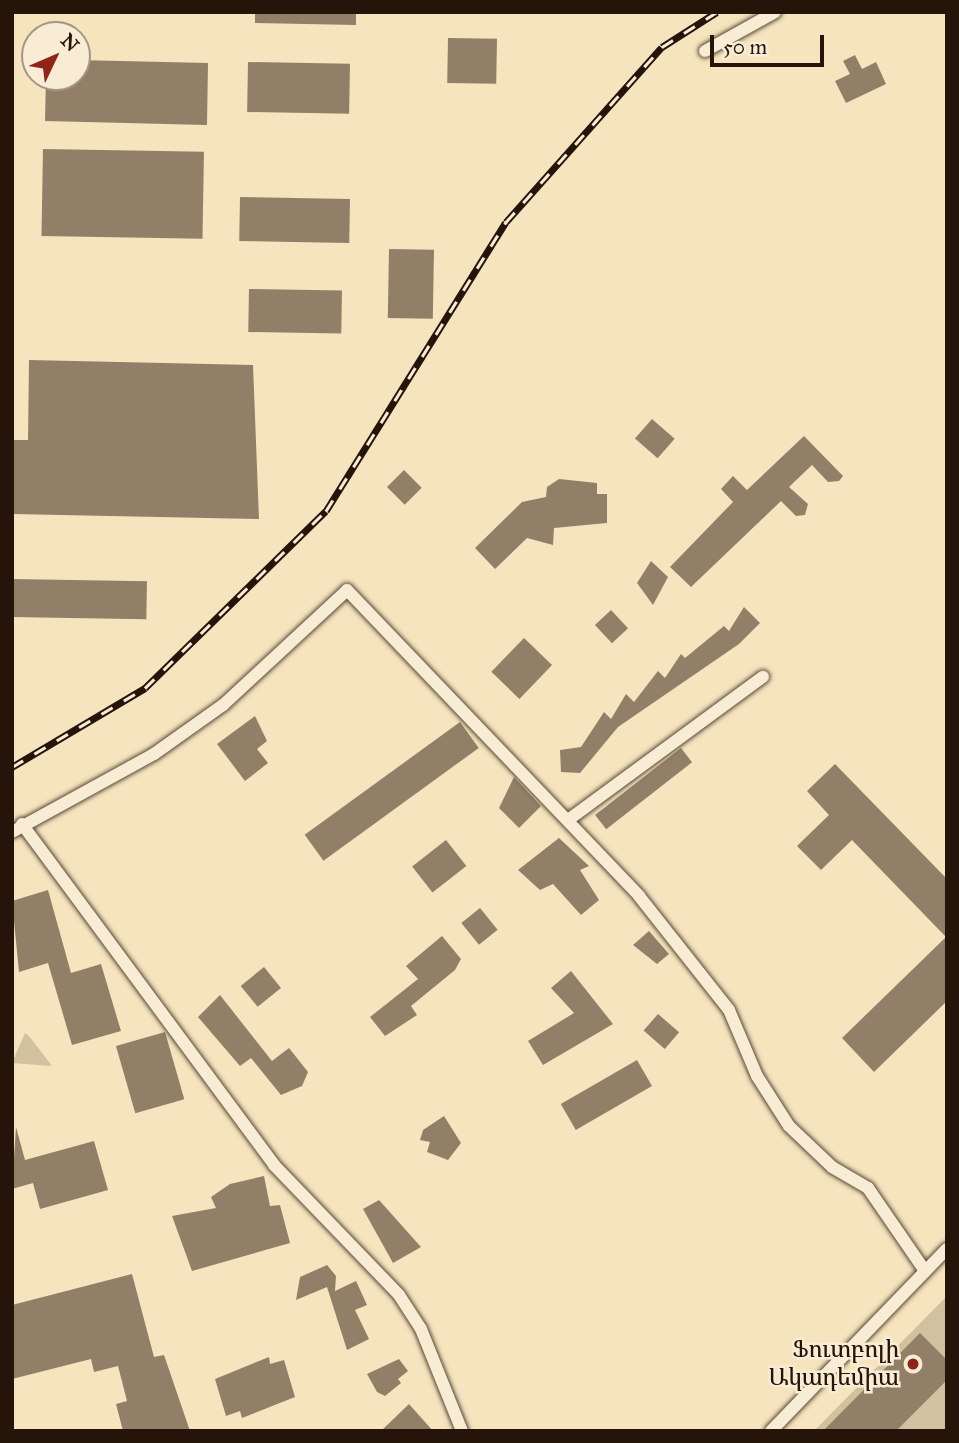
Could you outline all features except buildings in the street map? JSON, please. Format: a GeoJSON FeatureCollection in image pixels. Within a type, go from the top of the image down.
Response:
{"type":"FeatureCollection","features":[{"type":"Feature","properties":{"kind":"street"},"geometry":{"type":"LineString","coordinates":[[705,51],[775,12]]}},
{"type":"Feature","properties":{"kind":"street"},"geometry":{"type":"LineString","coordinates":[[462,1431],[421,1329],[399,1295],[274,1165],[17,828],[154,754],[223,705],[347,590],[568,820],[708,979],[789,1126],[832,1167],[868,1188],[925,1271]]}},
{"type":"Feature","properties":{"kind":"street"},"geometry":{"type":"LineString","coordinates":[[568,820],[763,677]]}},
{"type":"Feature","properties":{"kind":"street"},"geometry":{"type":"LineString","coordinates":[[772,1431],[947,1249]]}},
{"type":"Feature","properties":{"kind":"shaded area"},"geometry":{"type":"Polygon","coordinates":[[[25,1033],[29,1036],[52,1066],[12,1063],[25,1033]]]}},
{"type":"Feature","properties":{"kind":"shaded area","name":"Ֆուտբոլի Ակադեմիա"},"geometry":{"type":"Polygon","coordinates":[[[946,1297],[947,1431],[814,1431],[946,1297]]]}},
{"type":"Feature","properties":{"kind":"railway"},"geometry":{"type":"LineString","coordinates":[[12,767],[145,688],[326,511],[506,222],[662,47],[717,12]]}},
{"type":"Feature","properties":{"kind":"place","name":"Ֆուտբոլի Ակադեմիա"},"geometry":{"type":"Point","coordinates":[913,1364]}}]}
